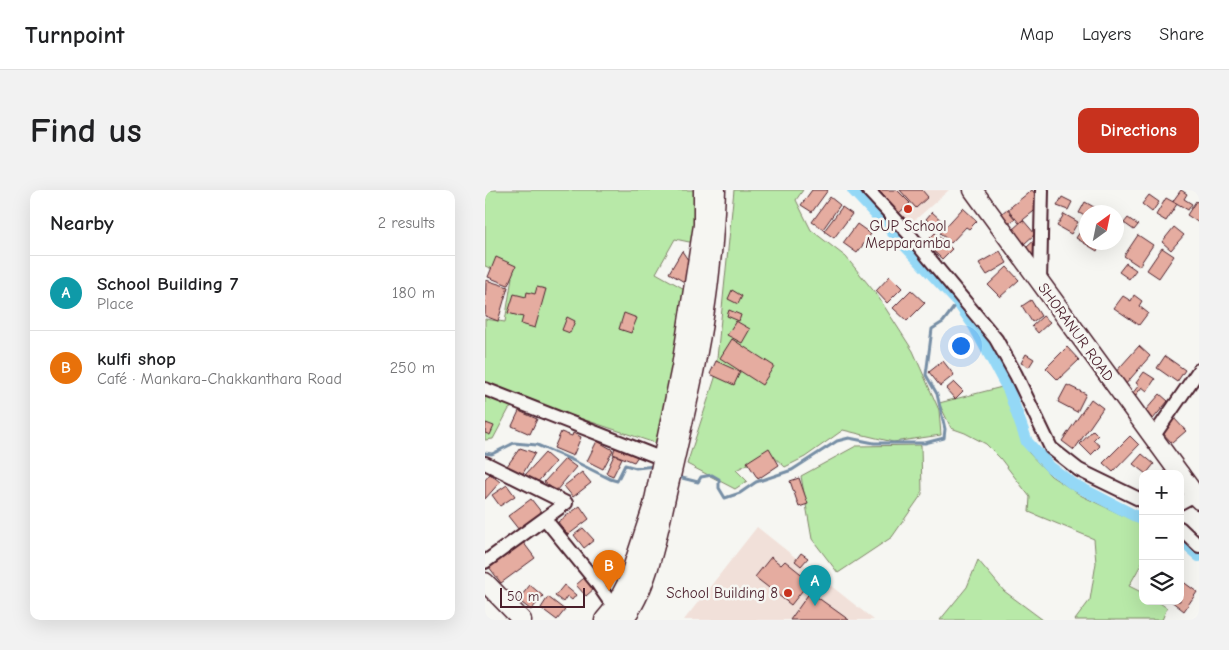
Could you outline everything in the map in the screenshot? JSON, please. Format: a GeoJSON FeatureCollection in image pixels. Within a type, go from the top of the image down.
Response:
{"type":"FeatureCollection","features":[{"type":"Feature","properties":{"kind":"main road"},"geometry":{"type":"LineString","coordinates":[[614,616],[628,581],[653,505],[663,459],[681,367],[703,225],[703,190]]}},
{"type":"Feature","properties":{"kind":"main road"},"geometry":{"type":"LineString","coordinates":[[614,616],[645,582],[661,523],[699,342],[711,263],[716,190]]}},
{"type":"Feature","properties":{"kind":"main road","name":"SHORANUR ROAD"},"geometry":{"type":"LineString","coordinates":[[973,190],[1177,470]]}},
{"type":"Feature","properties":{"kind":"main road","name":"SHORANUR ROAD"},"geometry":{"type":"LineString","coordinates":[[1184,483],[1191,499]]}},
{"type":"Feature","properties":{"kind":"main road"},"geometry":{"type":"LineString","coordinates":[[485,582],[522,620]]}},
{"type":"Feature","properties":{"kind":"street"},"geometry":{"type":"LineString","coordinates":[[868,190],[909,234],[996,339],[1016,375],[1051,448],[1079,470],[1139,499]]}},
{"type":"Feature","properties":{"kind":"street"},"geometry":{"type":"LineString","coordinates":[[1041,283],[1042,190]]}},
{"type":"Feature","properties":{"kind":"street"},"geometry":{"type":"LineString","coordinates":[[1153,438],[1199,370]]}},
{"type":"Feature","properties":{"kind":"street"},"geometry":{"type":"LineString","coordinates":[[485,388],[663,459]]}},
{"type":"Feature","properties":{"kind":"street"},"geometry":{"type":"LineString","coordinates":[[485,463],[566,504],[485,562]]}},
{"type":"Feature","properties":{"kind":"street"},"geometry":{"type":"LineString","coordinates":[[545,519],[597,584],[614,616]]}},
{"type":"Feature","properties":{"kind":"street"},"geometry":{"type":"LineString","coordinates":[[1184,532],[1199,546]]}},
{"type":"Feature","properties":{"kind":"shaded area","name":"GUP School Mepparamba"},"geometry":{"type":"Polygon","coordinates":[[[872,190],[949,190],[906,228],[872,190]]]}},
{"type":"Feature","properties":{"kind":"shaded area"},"geometry":{"type":"Polygon","coordinates":[[[757,527],[874,620],[684,620],[757,527]]]}},
{"type":"Feature","properties":{"kind":"green space"},"geometry":{"type":"Polygon","coordinates":[[[485,190],[698,190],[694,243],[675,239],[656,273],[688,291],[675,374],[655,443],[525,400],[509,409],[493,439],[485,440],[485,319],[505,322],[512,277],[485,266],[485,190]]]}},
{"type":"Feature","properties":{"kind":"green space"},"geometry":{"type":"Polygon","coordinates":[[[734,190],[803,190],[796,200],[811,230],[846,257],[877,295],[913,351],[939,410],[941,435],[893,442],[843,430],[805,457],[785,467],[770,453],[736,470],[747,481],[735,489],[687,464],[715,378],[734,190]]]}},
{"type":"Feature","properties":{"kind":"green space"},"geometry":{"type":"Polygon","coordinates":[[[1002,387],[1029,453],[1051,476],[1082,496],[1139,523],[1139,568],[1129,586],[1139,591],[1139,605],[1163,605],[1167,608],[1162,620],[1075,620],[1090,600],[1096,563],[1094,539],[1029,512],[1030,497],[1000,458],[986,444],[951,428],[939,403],[1002,387]]]}},
{"type":"Feature","properties":{"kind":"green space"},"geometry":{"type":"Polygon","coordinates":[[[921,445],[922,494],[892,537],[838,573],[812,539],[801,476],[856,446],[921,445]]]}},
{"type":"Feature","properties":{"kind":"green space"},"geometry":{"type":"Polygon","coordinates":[[[978,560],[1004,591],[1043,620],[940,620],[967,587],[978,560]]]}},
{"type":"Feature","properties":{"kind":"building"},"geometry":{"type":"Polygon","coordinates":[[[812,190],[828,190],[812,212],[801,205],[812,190]]]}},
{"type":"Feature","properties":{"kind":"building"},"geometry":{"type":"Polygon","coordinates":[[[874,190],[897,190],[910,203],[898,214],[874,190]]]}},
{"type":"Feature","properties":{"kind":"building"},"geometry":{"type":"Polygon","coordinates":[[[900,190],[922,190],[928,197],[916,208],[900,190]]]}},
{"type":"Feature","properties":{"kind":"building"},"geometry":{"type":"Polygon","coordinates":[[[1032,190],[1043,204],[1019,223],[1008,209],[1032,190]]]}},
{"type":"Feature","properties":{"kind":"building"},"geometry":{"type":"Polygon","coordinates":[[[1181,190],[1187,194],[1184,199],[1192,204],[1188,210],[1173,201],[1181,190]]]}},
{"type":"Feature","properties":{"kind":"building"},"geometry":{"type":"Polygon","coordinates":[[[1149,195],[1159,202],[1152,212],[1142,204],[1149,195]]]}},
{"type":"Feature","properties":{"kind":"building"},"geometry":{"type":"Polygon","coordinates":[[[830,197],[840,205],[823,229],[812,222],[830,197]]]}},
{"type":"Feature","properties":{"kind":"building"},"geometry":{"type":"Polygon","coordinates":[[[1062,197],[1072,202],[1068,210],[1057,206],[1062,197]]]}},
{"type":"Feature","properties":{"kind":"building"},"geometry":{"type":"Polygon","coordinates":[[[1166,198],[1177,204],[1166,221],[1156,215],[1166,198]]]}},
{"type":"Feature","properties":{"kind":"building"},"geometry":{"type":"Polygon","coordinates":[[[1196,201],[1199,204],[1199,223],[1187,215],[1196,201]]]}},
{"type":"Feature","properties":{"kind":"building"},"geometry":{"type":"Polygon","coordinates":[[[842,207],[852,214],[834,238],[824,231],[842,207]]]}},
{"type":"Feature","properties":{"kind":"building"},"geometry":{"type":"Polygon","coordinates":[[[963,208],[977,221],[969,229],[966,227],[951,243],[940,233],[963,208]]]}},
{"type":"Feature","properties":{"kind":"building"},"geometry":{"type":"Polygon","coordinates":[[[1007,209],[1015,219],[1008,224],[1001,214],[1007,209]]]}},
{"type":"Feature","properties":{"kind":"building"},"geometry":{"type":"Polygon","coordinates":[[[932,212],[943,222],[937,229],[926,219],[932,212]]]}},
{"type":"Feature","properties":{"kind":"building"},"geometry":{"type":"Polygon","coordinates":[[[1064,214],[1078,222],[1071,234],[1057,226],[1064,214]]]}},
{"type":"Feature","properties":{"kind":"building"},"geometry":{"type":"Polygon","coordinates":[[[1128,218],[1138,225],[1134,230],[1124,223],[1128,218]]]}},
{"type":"Feature","properties":{"kind":"building"},"geometry":{"type":"Polygon","coordinates":[[[1023,220],[1035,234],[1024,244],[1012,230],[1023,220]]]}},
{"type":"Feature","properties":{"kind":"building"},"geometry":{"type":"Polygon","coordinates":[[[857,224],[871,234],[857,253],[843,243],[857,224]]]}},
{"type":"Feature","properties":{"kind":"building"},"geometry":{"type":"Polygon","coordinates":[[[1174,227],[1184,235],[1171,250],[1162,242],[1174,227]]]}},
{"type":"Feature","properties":{"kind":"building"},"geometry":{"type":"Polygon","coordinates":[[[935,233],[952,249],[942,259],[925,243],[935,233]]]}},
{"type":"Feature","properties":{"kind":"building"},"geometry":{"type":"Polygon","coordinates":[[[1040,235],[1048,244],[1035,257],[1026,248],[1040,235]]]}},
{"type":"Feature","properties":{"kind":"building"},"geometry":{"type":"Polygon","coordinates":[[[1138,235],[1153,245],[1139,266],[1124,256],[1138,235]]]}},
{"type":"Feature","properties":{"kind":"building"},"geometry":{"type":"Polygon","coordinates":[[[1162,248],[1174,256],[1159,278],[1147,270],[1162,248]]]}},
{"type":"Feature","properties":{"kind":"building"},"geometry":{"type":"Polygon","coordinates":[[[682,251],[692,266],[686,283],[669,273],[682,251]]]}},
{"type":"Feature","properties":{"kind":"building"},"geometry":{"type":"Polygon","coordinates":[[[1000,251],[1007,263],[987,275],[979,263],[1000,251]]]}},
{"type":"Feature","properties":{"kind":"building"},"geometry":{"type":"Polygon","coordinates":[[[496,257],[516,266],[508,285],[488,277],[496,257]]]}},
{"type":"Feature","properties":{"kind":"building"},"geometry":{"type":"Polygon","coordinates":[[[1126,263],[1136,270],[1129,279],[1119,272],[1126,263]]]}},
{"type":"Feature","properties":{"kind":"building"},"geometry":{"type":"Polygon","coordinates":[[[1007,267],[1019,280],[1000,297],[988,285],[1007,267]]]}},
{"type":"Feature","properties":{"kind":"building"},"geometry":{"type":"Polygon","coordinates":[[[890,276],[902,288],[887,303],[876,291],[890,276]]]}},
{"type":"Feature","properties":{"kind":"building"},"geometry":{"type":"Polygon","coordinates":[[[486,280],[508,287],[498,321],[485,316],[486,280]]]}},
{"type":"Feature","properties":{"kind":"building"},"geometry":{"type":"Polygon","coordinates":[[[537,287],[546,289],[535,328],[521,324],[523,317],[508,313],[514,294],[526,297],[527,292],[535,294],[537,287]]]}},
{"type":"Feature","properties":{"kind":"building"},"geometry":{"type":"Polygon","coordinates":[[[732,290],[742,296],[738,304],[728,299],[732,290]]]}},
{"type":"Feature","properties":{"kind":"building"},"geometry":{"type":"Polygon","coordinates":[[[911,290],[925,303],[907,321],[893,308],[911,290]]]}},
{"type":"Feature","properties":{"kind":"building"},"geometry":{"type":"Polygon","coordinates":[[[1134,295],[1142,301],[1139,306],[1148,313],[1139,325],[1114,308],[1123,296],[1131,301],[1134,295]]]}},
{"type":"Feature","properties":{"kind":"building"},"geometry":{"type":"Polygon","coordinates":[[[1031,300],[1041,316],[1032,322],[1022,306],[1031,300]]]}},
{"type":"Feature","properties":{"kind":"building"},"geometry":{"type":"Polygon","coordinates":[[[729,310],[741,315],[739,321],[727,316],[729,310]]]}},
{"type":"Feature","properties":{"kind":"building"},"geometry":{"type":"Polygon","coordinates":[[[624,313],[637,318],[631,333],[619,329],[624,313]]]}},
{"type":"Feature","properties":{"kind":"building"},"geometry":{"type":"Polygon","coordinates":[[[1043,316],[1050,322],[1038,333],[1032,326],[1043,316]]]}},
{"type":"Feature","properties":{"kind":"building"},"geometry":{"type":"Polygon","coordinates":[[[567,317],[575,321],[570,333],[562,330],[567,317]]]}},
{"type":"Feature","properties":{"kind":"building"},"geometry":{"type":"Polygon","coordinates":[[[736,321],[750,329],[742,343],[727,335],[736,321]]]}},
{"type":"Feature","properties":{"kind":"building"},"geometry":{"type":"Polygon","coordinates":[[[732,339],[774,366],[762,385],[720,358],[732,339]]]}},
{"type":"Feature","properties":{"kind":"building"},"geometry":{"type":"Polygon","coordinates":[[[1139,346],[1150,356],[1125,385],[1113,375],[1139,346]]]}},
{"type":"Feature","properties":{"kind":"building"},"geometry":{"type":"Polygon","coordinates":[[[1067,347],[1079,360],[1058,380],[1046,368],[1067,347]]]}},
{"type":"Feature","properties":{"kind":"building"},"geometry":{"type":"Polygon","coordinates":[[[1026,354],[1034,359],[1029,367],[1021,363],[1026,354]]]}},
{"type":"Feature","properties":{"kind":"building"},"geometry":{"type":"Polygon","coordinates":[[[1165,356],[1185,370],[1177,382],[1157,368],[1165,356]]]}},
{"type":"Feature","properties":{"kind":"building"},"geometry":{"type":"Polygon","coordinates":[[[716,361],[740,372],[734,385],[710,374],[716,361]]]}},
{"type":"Feature","properties":{"kind":"building"},"geometry":{"type":"Polygon","coordinates":[[[943,361],[954,375],[940,386],[929,372],[943,361]]]}},
{"type":"Feature","properties":{"kind":"building"},"geometry":{"type":"Polygon","coordinates":[[[1144,372],[1155,379],[1147,391],[1142,387],[1135,396],[1132,394],[1139,385],[1136,383],[1144,372]]]}},
{"type":"Feature","properties":{"kind":"building"},"geometry":{"type":"Polygon","coordinates":[[[954,382],[963,391],[955,399],[946,389],[954,382]]]}},
{"type":"Feature","properties":{"kind":"building"},"geometry":{"type":"Polygon","coordinates":[[[1067,385],[1086,394],[1077,412],[1058,402],[1067,385]]]}},
{"type":"Feature","properties":{"kind":"building"},"geometry":{"type":"Polygon","coordinates":[[[1160,394],[1168,401],[1153,419],[1145,411],[1160,394]]]}},
{"type":"Feature","properties":{"kind":"building"},"geometry":{"type":"Polygon","coordinates":[[[1091,399],[1103,408],[1074,450],[1062,441],[1091,399]]]}},
{"type":"Feature","properties":{"kind":"building"},"geometry":{"type":"Polygon","coordinates":[[[519,411],[537,419],[530,434],[512,426],[519,411]]]}},
{"type":"Feature","properties":{"kind":"building"},"geometry":{"type":"Polygon","coordinates":[[[1173,417],[1186,431],[1172,443],[1159,429],[1173,417]]]}},
{"type":"Feature","properties":{"kind":"building"},"geometry":{"type":"Polygon","coordinates":[[[486,423],[494,426],[490,435],[485,433],[486,423]]]}},
{"type":"Feature","properties":{"kind":"building"},"geometry":{"type":"Polygon","coordinates":[[[1093,430],[1098,435],[1093,440],[1100,446],[1091,455],[1080,444],[1093,430]]]}},
{"type":"Feature","properties":{"kind":"building"},"geometry":{"type":"Polygon","coordinates":[[[561,432],[572,436],[573,433],[581,437],[573,456],[554,448],[561,432]]]}},
{"type":"Feature","properties":{"kind":"building"},"geometry":{"type":"Polygon","coordinates":[[[1130,436],[1139,445],[1113,472],[1103,463],[1130,436]]]}},
{"type":"Feature","properties":{"kind":"building"},"geometry":{"type":"Polygon","coordinates":[[[597,441],[613,450],[603,469],[587,461],[597,441]]]}},
{"type":"Feature","properties":{"kind":"building"},"geometry":{"type":"Polygon","coordinates":[[[616,444],[640,453],[634,462],[613,454],[616,444]]]}},
{"type":"Feature","properties":{"kind":"building"},"geometry":{"type":"Polygon","coordinates":[[[520,448],[535,453],[522,475],[507,466],[520,448]]]}},
{"type":"Feature","properties":{"kind":"building"},"geometry":{"type":"Polygon","coordinates":[[[769,448],[779,465],[758,479],[747,462],[769,448]]]}},
{"type":"Feature","properties":{"kind":"building"},"geometry":{"type":"Polygon","coordinates":[[[545,453],[555,462],[535,485],[525,475],[545,453]]]}},
{"type":"Feature","properties":{"kind":"building"},"geometry":{"type":"Polygon","coordinates":[[[1142,454],[1154,464],[1149,470],[1141,470],[1133,464],[1142,454]]]}},
{"type":"Feature","properties":{"kind":"building"},"geometry":{"type":"Polygon","coordinates":[[[614,455],[622,458],[613,476],[606,473],[614,455]]]}},
{"type":"Feature","properties":{"kind":"building"},"geometry":{"type":"Polygon","coordinates":[[[565,459],[576,467],[556,491],[544,482],[565,459]]]}},
{"type":"Feature","properties":{"kind":"building"},"geometry":{"type":"Polygon","coordinates":[[[582,472],[591,483],[573,497],[564,486],[582,472]]]}},
{"type":"Feature","properties":{"kind":"building"},"geometry":{"type":"Polygon","coordinates":[[[490,474],[500,482],[485,499],[485,480],[490,474]]]}},
{"type":"Feature","properties":{"kind":"building"},"geometry":{"type":"Polygon","coordinates":[[[799,478],[808,504],[799,507],[790,481],[799,478]]]}},
{"type":"Feature","properties":{"kind":"building"},"geometry":{"type":"Polygon","coordinates":[[[507,485],[515,496],[500,506],[492,495],[507,485]]]}},
{"type":"Feature","properties":{"kind":"building"},"geometry":{"type":"Polygon","coordinates":[[[531,499],[542,513],[519,530],[508,516],[531,499]]]}},
{"type":"Feature","properties":{"kind":"building"},"geometry":{"type":"Polygon","coordinates":[[[580,506],[589,519],[568,535],[558,522],[580,506]]]}},
{"type":"Feature","properties":{"kind":"building"},"geometry":{"type":"Polygon","coordinates":[[[583,528],[594,540],[584,548],[574,535],[583,528]]]}},
{"type":"Feature","properties":{"kind":"building"},"geometry":{"type":"Polygon","coordinates":[[[523,542],[535,558],[501,583],[489,567],[523,542]]]}},
{"type":"Feature","properties":{"kind":"building"},"geometry":{"type":"Polygon","coordinates":[[[801,553],[808,558],[801,566],[795,561],[801,553]]]}},
{"type":"Feature","properties":{"kind":"building","name":"School Building 8"},"geometry":{"type":"Polygon","coordinates":[[[771,557],[781,565],[785,561],[810,581],[791,605],[755,577],[771,557]]]}},
{"type":"Feature","properties":{"kind":"building"},"geometry":{"type":"Polygon","coordinates":[[[585,577],[595,588],[586,596],[576,585],[585,577]]]}},
{"type":"Feature","properties":{"kind":"building"},"geometry":{"type":"Polygon","coordinates":[[[1184,582],[1197,592],[1184,611],[1176,605],[1184,605],[1184,582]]]}},
{"type":"Feature","properties":{"kind":"building"},"geometry":{"type":"Polygon","coordinates":[[[530,585],[543,596],[531,610],[518,600],[530,585]]]}},
{"type":"Feature","properties":{"kind":"building"},"geometry":{"type":"Polygon","coordinates":[[[564,585],[576,595],[572,600],[567,596],[563,602],[555,596],[564,585]]]}},
{"type":"Feature","properties":{"kind":"building"},"geometry":{"type":"Polygon","coordinates":[[[810,592],[849,620],[790,620],[810,592]]]}},
{"type":"Feature","properties":{"kind":"building"},"geometry":{"type":"Polygon","coordinates":[[[548,597],[565,610],[557,620],[541,608],[548,597]]]}},
{"type":"Feature","properties":{"kind":"waterway"},"geometry":{"type":"LineString","coordinates":[[853,190],[958,302],[973,324],[1009,391],[1027,442],[1050,467],[1073,484],[1139,518]]}},
{"type":"Feature","properties":{"kind":"waterway"},"geometry":{"type":"LineString","coordinates":[[678,475],[682,478],[698,482],[701,477],[712,475],[719,479],[719,488],[725,498],[740,493],[756,482],[792,470],[837,441],[849,438],[874,443],[925,443],[944,438],[945,429],[937,394],[926,375],[932,329],[943,322],[958,302]]}},
{"type":"Feature","properties":{"kind":"waterway"},"geometry":{"type":"LineString","coordinates":[[485,453],[492,454],[514,443],[537,445],[617,481],[625,465],[636,468],[655,466]]}},
{"type":"Feature","properties":{"kind":"waterway"},"geometry":{"type":"LineString","coordinates":[[1184,543],[1199,556]]}},
{"type":"Feature","properties":{"kind":"place","name":"GUP School Mepparamba"},"geometry":{"type":"Point","coordinates":[908,209]}},
{"type":"Feature","properties":{"kind":"place","name":"kulfi shop"},"geometry":{"type":"Point","coordinates":[609,591]}},
{"type":"Feature","properties":{"kind":"place","name":"School Building 8"},"geometry":{"type":"Point","coordinates":[788,593]}},
{"type":"Feature","properties":{"kind":"place","name":"School Building 7"},"geometry":{"type":"Point","coordinates":[815,606]}}]}
